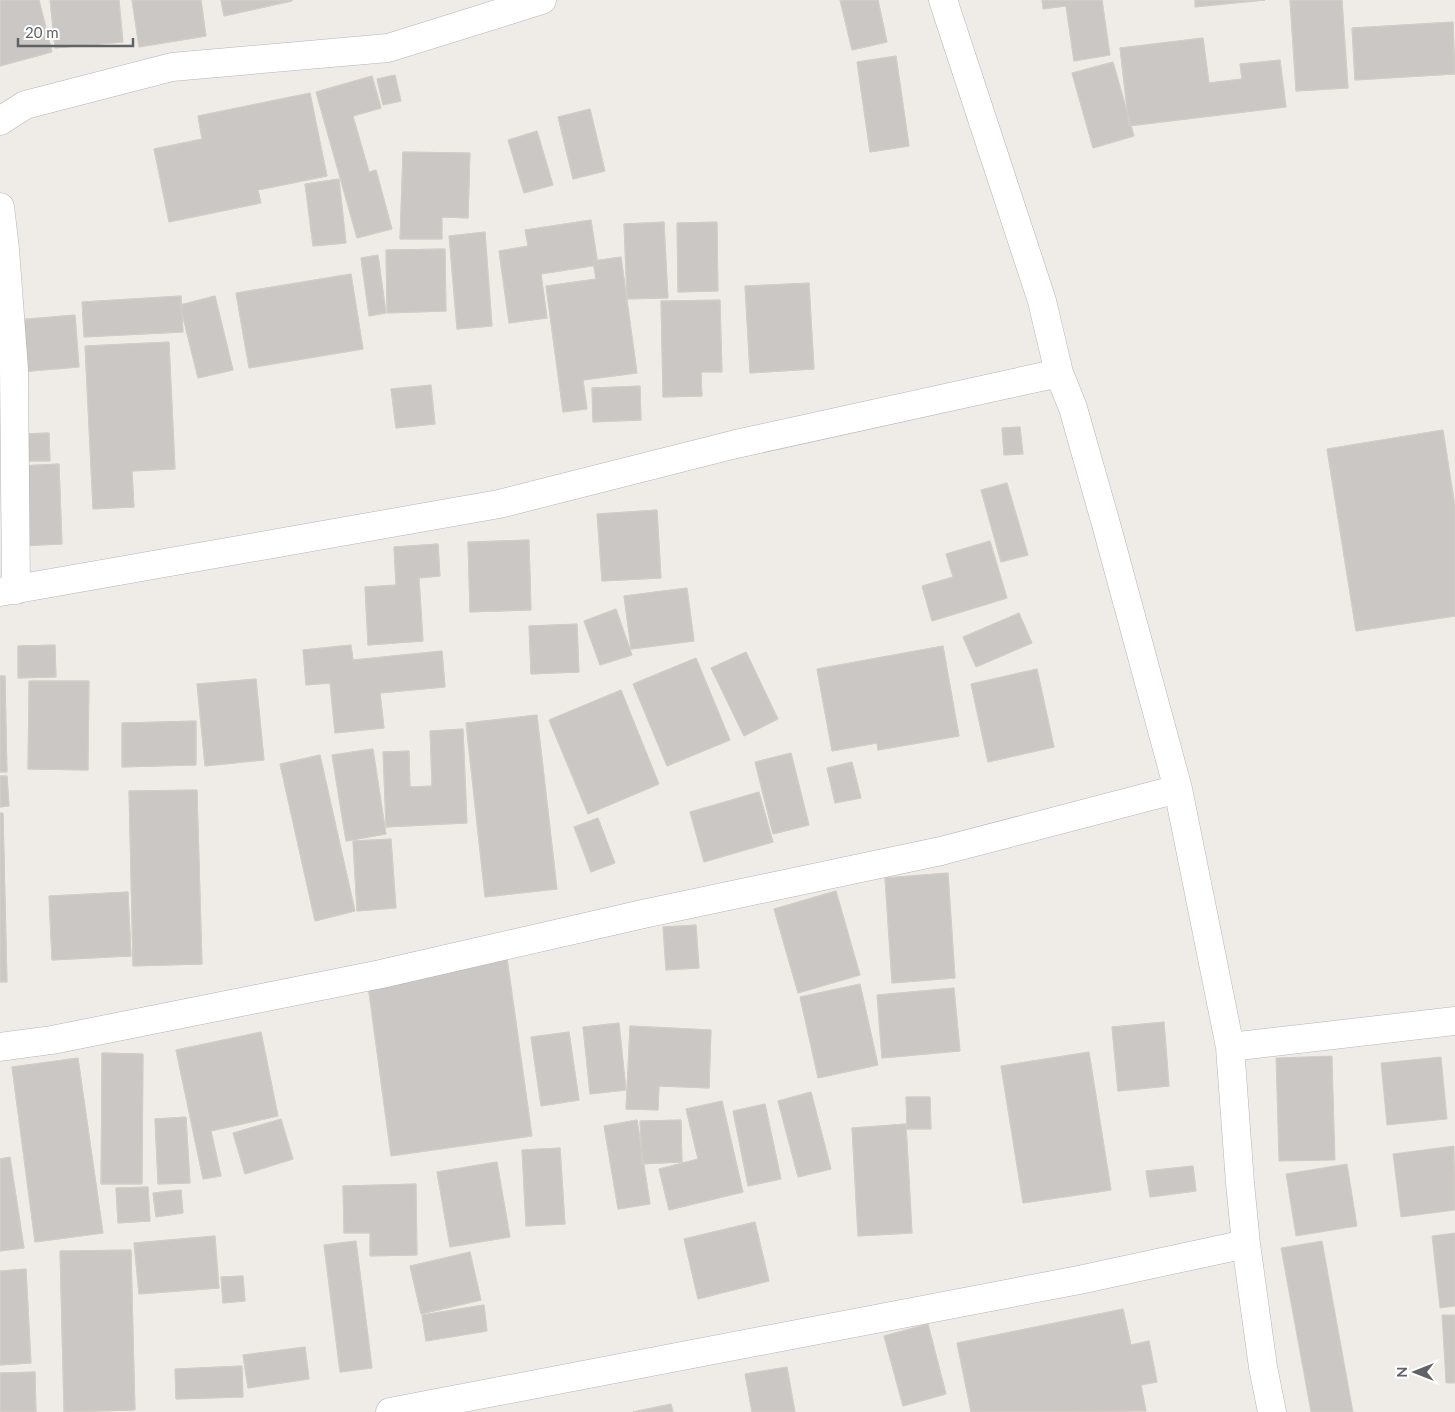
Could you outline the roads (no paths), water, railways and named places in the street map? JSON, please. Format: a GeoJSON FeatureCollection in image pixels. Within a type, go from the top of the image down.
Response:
{"type":"FeatureCollection","features":[{"type":"Feature","properties":{"kind":"street"},"geometry":{"type":"LineString","coordinates":[[0,122],[25,105],[172,67],[388,48],[542,0]]}},
{"type":"Feature","properties":{"kind":"street"},"geometry":{"type":"LineString","coordinates":[[943,0],[1042,301],[1060,373],[1073,408],[1106,524],[1178,789],[1230,1047],[1246,1244],[1272,1412]]}},
{"type":"Feature","properties":{"kind":"street"},"geometry":{"type":"LineString","coordinates":[[0,207],[14,369],[8,591],[499,504],[736,444],[1060,373]]}},
{"type":"Feature","properties":{"kind":"street"},"geometry":{"type":"LineString","coordinates":[[0,1047],[52,1040],[381,974],[643,914],[941,851],[1178,789]]}},
{"type":"Feature","properties":{"kind":"street"},"geometry":{"type":"LineString","coordinates":[[1230,1047],[1455,1021]]}},
{"type":"Feature","properties":{"kind":"street"},"geometry":{"type":"LineString","coordinates":[[390,1412],[1079,1280],[1246,1244]]}}]}
